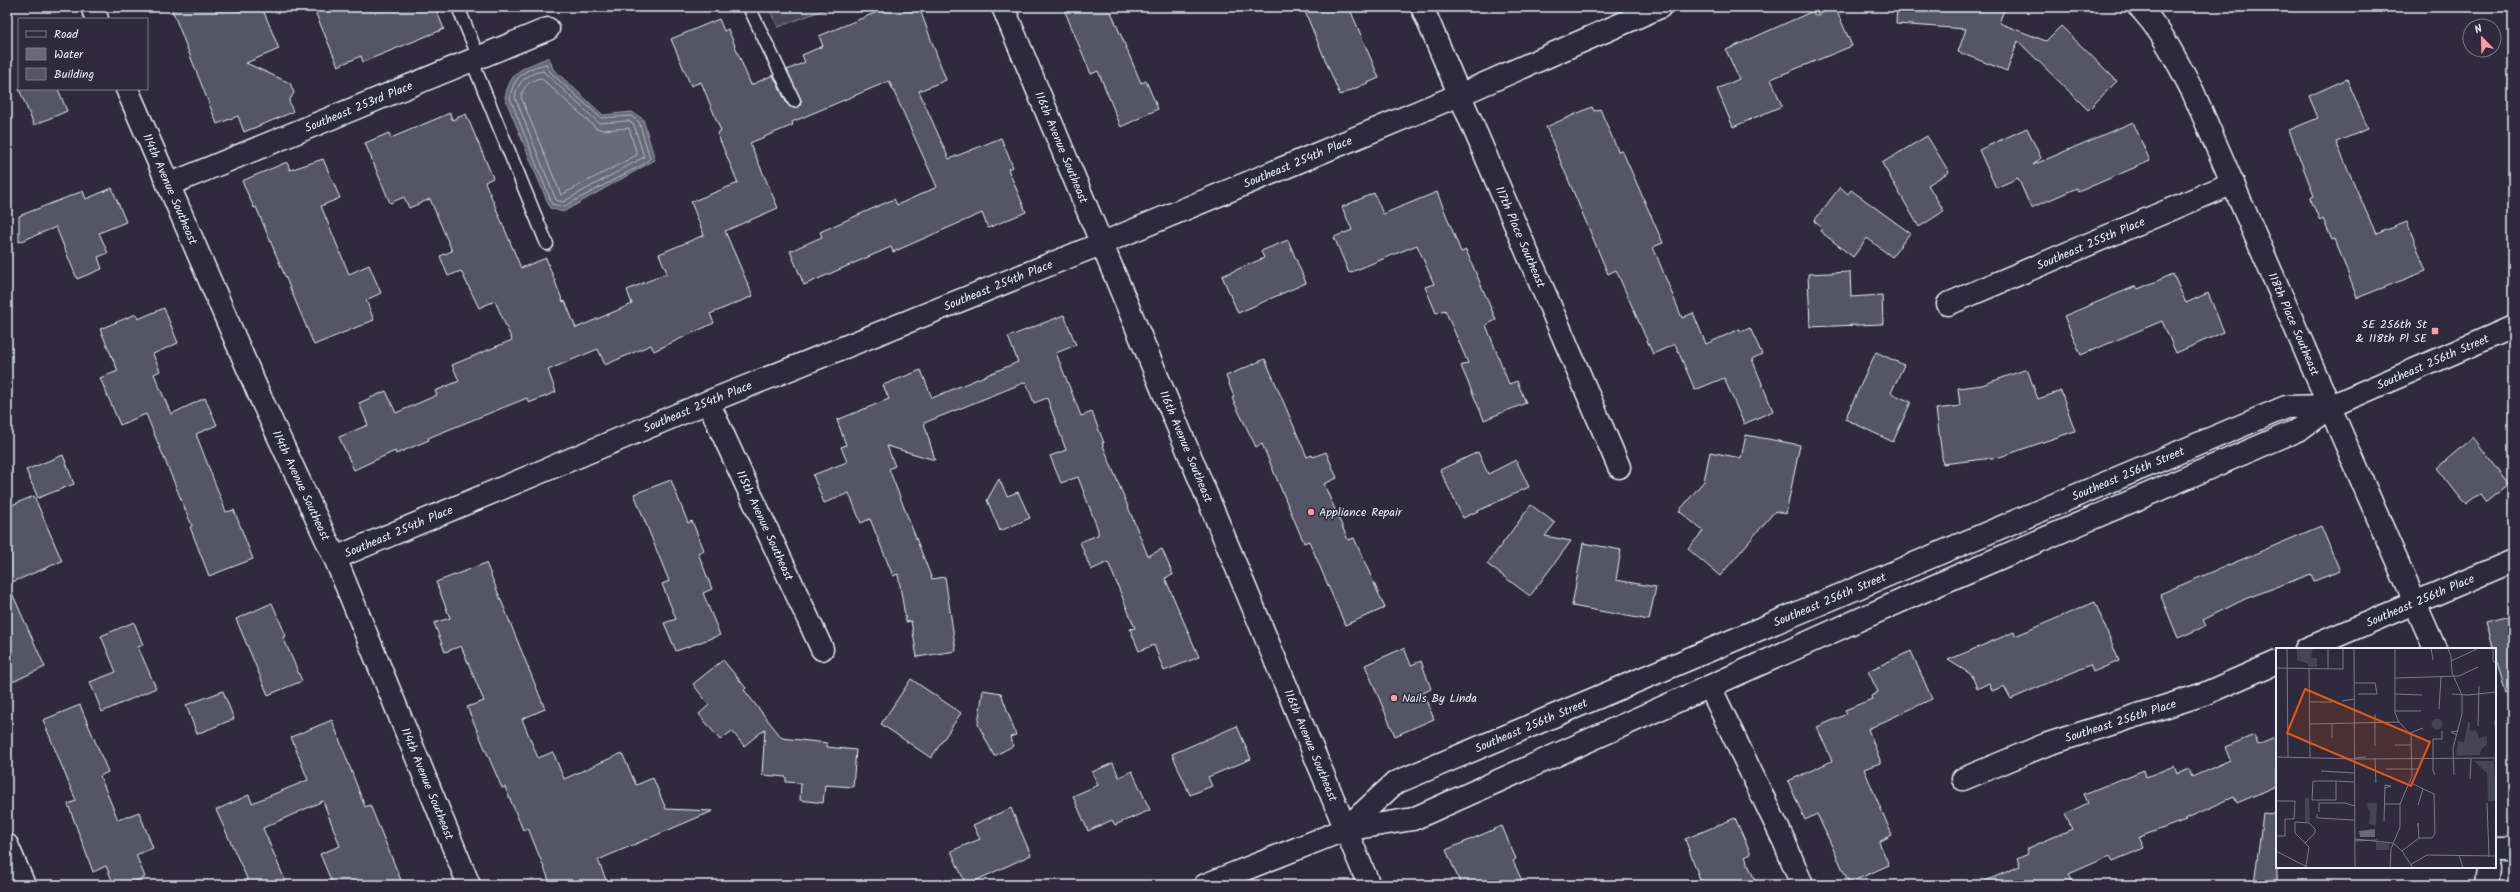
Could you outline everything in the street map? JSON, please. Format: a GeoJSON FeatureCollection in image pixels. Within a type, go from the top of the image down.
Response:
{"type":"FeatureCollection","features":[{"type":"Feature","properties":{"kind":"street"},"geometry":{"type":"LineString","coordinates":[[92,7],[97,18]]}},
{"type":"Feature","properties":{"kind":"street","name":"116th Avenue Southeast"},"geometry":{"type":"LineString","coordinates":[[1003,7],[1103,243],[1344,830],[1369,885]]}},
{"type":"Feature","properties":{"kind":"street","name":"117th Place Southeast"},"geometry":{"type":"LineString","coordinates":[[1422,7],[1619,467]]}},
{"type":"Feature","properties":{"kind":"street","name":"Southeast 254th Place"},"geometry":{"type":"LineString","coordinates":[[334,558],[708,402],[1103,243],[1459,95],[1660,7]]}},
{"type":"Feature","properties":{"kind":"street","name":"118th Place Southeast"},"geometry":{"type":"LineString","coordinates":[[2139,7],[2150,19],[2170,48],[2193,92],[2331,406],[2435,648]]}},
{"type":"Feature","properties":{"kind":"street","name":"Southeast 253rd Place"},"geometry":{"type":"LineString","coordinates":[[168,185],[548,29]]}},
{"type":"Feature","properties":{"kind":"street","name":"114th Avenue Southeast"},"geometry":{"type":"LineString","coordinates":[[127,90],[262,401],[334,558],[469,885]]}},
{"type":"Feature","properties":{"kind":"street","name":"Southeast 255th Place"},"geometry":{"type":"LineString","coordinates":[[1948,304],[2233,183]]}},
{"type":"Feature","properties":{"kind":"street","name":"Southeast 256th Street"},"geometry":{"type":"LineString","coordinates":[[1206,885],[1344,830],[1413,819],[1939,584],[2300,429],[2331,406],[2513,327]]}},
{"type":"Feature","properties":{"kind":"street","name":"115th Avenue Southeast"},"geometry":{"type":"LineString","coordinates":[[708,402],[822,650]]}},
{"type":"Feature","properties":{"kind":"street","name":"Southeast 256th Street"},"geometry":{"type":"LineString","coordinates":[[1344,830],[1395,783],[2286,406],[2331,406]]}},
{"type":"Feature","properties":{"kind":"street","name":"Southeast 256th Place"},"geometry":{"type":"LineString","coordinates":[[2308,648],[2513,562]]}},
{"type":"Feature","properties":{"kind":"street","name":"Southeast 256th Place"},"geometry":{"type":"LineString","coordinates":[[1963,779],[2045,745],[2204,694],[2276,662]]}},
{"type":"Feature","properties":{"kind":"street"},"geometry":{"type":"LineString","coordinates":[[1710,687],[1784,842],[1802,885]]}},
{"type":"Feature","properties":{"kind":"street"},"geometry":{"type":"LineString","coordinates":[[7,845],[24,885]]}},
{"type":"Feature","properties":{"kind":"street"},"geometry":{"type":"LineString","coordinates":[[2496,849],[2513,849]]}},
{"type":"Feature","properties":{"kind":"street"},"geometry":{"type":"LineString","coordinates":[[2486,885],[2488,868]]}},
{"type":"Feature","properties":{"kind":"lane"},"geometry":{"type":"LineString","coordinates":[[458,7],[475,59],[547,244]]}},
{"type":"Feature","properties":{"kind":"lane"},"geometry":{"type":"LineString","coordinates":[[749,7],[794,101]]}},
{"type":"Feature","properties":{"kind":"shaded area"},"geometry":{"type":"Polygon","coordinates":[[[768,7],[831,7],[778,27],[768,7]]]}},
{"type":"Feature","properties":{"kind":"water"},"geometry":{"type":"Polygon","coordinates":[[[549,57],[553,69],[603,115],[632,112],[643,119],[655,160],[563,212],[550,208],[505,98],[511,81],[515,75],[525,67],[549,57]]]}},
{"type":"Feature","properties":{"kind":"building"},"geometry":{"type":"Polygon","coordinates":[[[171,7],[262,7],[279,49],[246,63],[290,83],[294,93],[289,101],[293,112],[244,132],[238,116],[217,124],[171,7]]]}},
{"type":"Feature","properties":{"kind":"building"},"geometry":{"type":"Polygon","coordinates":[[[313,7],[435,7],[444,29],[363,62],[361,56],[338,66],[313,7]]]}},
{"type":"Feature","properties":{"kind":"building"},"geometry":{"type":"Polygon","coordinates":[[[875,7],[919,7],[946,80],[919,91],[949,159],[1001,138],[1013,167],[1008,169],[1026,212],[988,228],[982,213],[893,252],[891,247],[804,285],[790,251],[822,237],[820,232],[894,199],[897,205],[937,187],[889,81],[792,122],[793,125],[750,143],[778,208],[725,231],[753,296],[710,314],[714,323],[654,351],[651,345],[605,365],[598,349],[548,370],[556,392],[529,403],[527,398],[428,438],[429,440],[396,454],[395,451],[354,470],[339,437],[368,425],[359,403],[386,391],[396,413],[437,395],[435,391],[459,381],[452,365],[512,340],[495,301],[479,308],[461,271],[448,276],[440,256],[452,251],[430,199],[409,208],[404,197],[390,203],[365,143],[389,133],[391,138],[450,113],[452,120],[466,114],[493,178],[485,182],[521,268],[546,258],[563,302],[565,301],[576,328],[632,304],[627,290],[667,273],[659,254],[704,235],[691,202],[738,183],[717,133],[721,131],[701,82],[691,86],[671,39],[719,19],[724,31],[728,29],[751,85],[773,75],[787,104],[794,108],[800,106],[801,101],[787,70],[805,62],[802,55],[823,46],[819,36],[877,12],[875,7]]]}},
{"type":"Feature","properties":{"kind":"building"},"geometry":{"type":"Polygon","coordinates":[[[1063,7],[1109,7],[1141,83],[1146,81],[1158,109],[1121,127],[1098,71],[1091,74],[1063,7]]]}},
{"type":"Feature","properties":{"kind":"building"},"geometry":{"type":"Polygon","coordinates":[[[1303,7],[1349,7],[1379,78],[1340,95],[1303,7]]]}},
{"type":"Feature","properties":{"kind":"building"},"geometry":{"type":"Polygon","coordinates":[[[1835,7],[1852,46],[1771,79],[1782,106],[1733,127],[1717,89],[1739,79],[1726,50],[1813,11],[1815,16],[1835,7]]]}},
{"type":"Feature","properties":{"kind":"building"},"geometry":{"type":"Polygon","coordinates":[[[1897,7],[2005,7],[1999,23],[2046,41],[2061,26],[2117,81],[2088,110],[2018,41],[2007,71],[1958,52],[1966,29],[1896,24],[1897,7]]]}},
{"type":"Feature","properties":{"kind":"building"},"geometry":{"type":"Polygon","coordinates":[[[2347,79],[2368,129],[2336,142],[2376,234],[2407,222],[2426,271],[2357,298],[2335,239],[2332,240],[2323,219],[2320,221],[2310,198],[2314,196],[2289,130],[2318,118],[2309,96],[2347,79]]]}},
{"type":"Feature","properties":{"kind":"building"},"geometry":{"type":"Polygon","coordinates":[[[19,90],[58,90],[67,111],[34,125],[19,90]]]}},
{"type":"Feature","properties":{"kind":"building"},"geometry":{"type":"Polygon","coordinates":[[[1592,107],[1594,111],[1600,109],[1618,151],[1622,150],[1663,243],[1653,247],[1682,318],[1693,313],[1706,344],[1740,329],[1741,332],[1750,328],[1762,354],[1752,359],[1773,411],[1744,424],[1724,378],[1695,390],[1675,344],[1653,354],[1616,270],[1608,274],[1546,127],[1592,107]]]}},
{"type":"Feature","properties":{"kind":"building"},"geometry":{"type":"Polygon","coordinates":[[[2133,122],[2150,161],[2078,192],[2077,188],[2031,208],[2018,178],[1996,188],[1979,150],[2027,128],[2041,158],[2033,165],[2133,122]]]}},
{"type":"Feature","properties":{"kind":"building"},"geometry":{"type":"Polygon","coordinates":[[[1927,136],[1949,172],[1928,185],[1944,211],[1919,227],[1882,163],[1927,136]]]}},
{"type":"Feature","properties":{"kind":"building"},"geometry":{"type":"Polygon","coordinates":[[[323,159],[340,198],[321,206],[349,274],[369,265],[381,293],[366,300],[374,320],[314,345],[256,207],[254,208],[242,181],[287,162],[290,170],[323,159]]]}},
{"type":"Feature","properties":{"kind":"building"},"geometry":{"type":"Polygon","coordinates":[[[1840,187],[1848,194],[1851,190],[1910,233],[1892,257],[1867,238],[1853,257],[1820,231],[1822,228],[1814,221],[1840,187]]]}},
{"type":"Feature","properties":{"kind":"building"},"geometry":{"type":"Polygon","coordinates":[[[112,188],[126,222],[99,233],[108,253],[98,257],[102,269],[77,279],[56,227],[19,242],[19,216],[83,191],[86,199],[112,188]]]}},
{"type":"Feature","properties":{"kind":"building"},"geometry":{"type":"Polygon","coordinates":[[[1437,192],[1461,252],[1466,250],[1496,320],[1486,325],[1509,384],[1517,381],[1526,403],[1484,420],[1461,366],[1468,363],[1445,310],[1436,313],[1425,287],[1434,284],[1417,245],[1349,273],[1334,237],[1352,230],[1342,207],[1374,193],[1383,214],[1437,192]]]}},
{"type":"Feature","properties":{"kind":"building"},"geometry":{"type":"Polygon","coordinates":[[[1288,240],[1306,283],[1238,313],[1222,276],[1264,258],[1261,251],[1288,240]]]}},
{"type":"Feature","properties":{"kind":"building"},"geometry":{"type":"Polygon","coordinates":[[[1850,272],[1851,297],[1882,295],[1883,324],[1810,327],[1808,274],[1850,272]]]}},
{"type":"Feature","properties":{"kind":"building"},"geometry":{"type":"Polygon","coordinates":[[[2173,274],[2186,303],[2208,293],[2224,332],[2176,353],[2162,321],[2081,355],[2064,316],[2136,286],[2138,289],[2173,274]]]}},
{"type":"Feature","properties":{"kind":"building"},"geometry":{"type":"Polygon","coordinates":[[[164,308],[178,343],[153,354],[160,371],[154,374],[171,414],[205,398],[217,425],[196,434],[226,512],[234,510],[253,559],[209,576],[190,527],[192,526],[146,414],[120,425],[100,378],[118,371],[100,329],[136,314],[138,319],[164,308]]]}},
{"type":"Feature","properties":{"kind":"building"},"geometry":{"type":"Polygon","coordinates":[[[1064,315],[1076,345],[1056,353],[1081,416],[1092,412],[1104,443],[1102,443],[1148,556],[1162,549],[1173,575],[1165,578],[1199,657],[1164,671],[1154,645],[1139,651],[1130,629],[1135,628],[1108,562],[1091,570],[1080,542],[1098,535],[1098,530],[1078,477],[1061,483],[1050,456],[1066,450],[1047,398],[1034,403],[1026,382],[924,423],[935,460],[887,446],[895,466],[889,469],[932,579],[945,577],[956,651],[917,657],[911,621],[906,622],[898,574],[893,576],[870,519],[861,523],[849,493],[824,503],[813,475],[847,462],[841,447],[846,445],[837,420],[889,399],[883,385],[921,370],[932,398],[1018,362],[1008,337],[1064,315]]]}},
{"type":"Feature","properties":{"kind":"building"},"geometry":{"type":"Polygon","coordinates":[[[1876,352],[1904,365],[1891,393],[1911,402],[1893,442],[1845,419],[1876,352]]]}},
{"type":"Feature","properties":{"kind":"building"},"geometry":{"type":"Polygon","coordinates":[[[1265,359],[1307,457],[1312,455],[1313,457],[1326,452],[1337,478],[1324,484],[1348,540],[1354,538],[1385,608],[1345,625],[1309,541],[1304,543],[1262,444],[1256,447],[1232,398],[1234,397],[1226,376],[1265,359]]]}},
{"type":"Feature","properties":{"kind":"building"},"geometry":{"type":"Polygon","coordinates":[[[2027,369],[2038,399],[2061,391],[2075,431],[2000,457],[1943,464],[1936,409],[1960,406],[1958,388],[1982,385],[2027,369]]]}},
{"type":"Feature","properties":{"kind":"building"},"geometry":{"type":"Polygon","coordinates":[[[1746,435],[1800,445],[1786,514],[1775,511],[1720,576],[1688,549],[1703,531],[1679,511],[1704,481],[1710,452],[1741,458],[1746,435]]]}},
{"type":"Feature","properties":{"kind":"building"},"geometry":{"type":"Polygon","coordinates":[[[2473,437],[2509,484],[2486,502],[2480,494],[2466,505],[2437,468],[2473,437]]]}},
{"type":"Feature","properties":{"kind":"building"},"geometry":{"type":"Polygon","coordinates":[[[1478,452],[1488,474],[1516,460],[1529,487],[1463,518],[1440,470],[1478,452]]]}},
{"type":"Feature","properties":{"kind":"building"},"geometry":{"type":"Polygon","coordinates":[[[63,455],[74,484],[38,498],[26,470],[63,455]]]}},
{"type":"Feature","properties":{"kind":"building"},"geometry":{"type":"Polygon","coordinates":[[[999,479],[1007,496],[1018,492],[1030,518],[1000,531],[987,500],[999,479]]]}},
{"type":"Feature","properties":{"kind":"building"},"geometry":{"type":"Polygon","coordinates":[[[671,480],[688,523],[692,521],[704,550],[698,553],[712,589],[703,593],[720,635],[676,651],[664,623],[676,619],[662,584],[669,581],[634,494],[671,480]]]}},
{"type":"Feature","properties":{"kind":"building"},"geometry":{"type":"Polygon","coordinates":[[[34,496],[62,561],[8,584],[45,667],[12,682],[7,670],[7,507],[34,496]]]}},
{"type":"Feature","properties":{"kind":"building"},"geometry":{"type":"Polygon","coordinates":[[[1531,505],[1555,523],[1545,536],[1571,541],[1530,596],[1487,564],[1531,505]]]}},
{"type":"Feature","properties":{"kind":"building"},"geometry":{"type":"Polygon","coordinates":[[[2321,526],[2340,571],[2314,581],[2311,574],[2245,599],[2203,620],[2206,626],[2178,638],[2160,594],[2321,526]]]}},
{"type":"Feature","properties":{"kind":"building"},"geometry":{"type":"Polygon","coordinates":[[[1583,543],[1621,550],[1616,580],[1656,587],[1649,620],[1572,606],[1583,543]]]}},
{"type":"Feature","properties":{"kind":"building"},"geometry":{"type":"Polygon","coordinates":[[[486,563],[545,709],[522,719],[538,758],[553,752],[564,779],[622,753],[636,785],[653,778],[666,809],[713,811],[598,860],[608,885],[551,885],[528,828],[523,830],[505,787],[502,788],[467,707],[484,701],[461,646],[445,652],[434,623],[450,618],[436,582],[486,563]]]}},
{"type":"Feature","properties":{"kind":"building"},"geometry":{"type":"Polygon","coordinates":[[[2095,602],[2119,661],[2093,672],[2090,665],[2011,699],[2004,686],[1992,691],[1989,683],[1977,689],[1972,675],[1948,660],[2014,632],[2015,636],[2095,602]]]}},
{"type":"Feature","properties":{"kind":"building"},"geometry":{"type":"Polygon","coordinates":[[[272,603],[286,636],[283,637],[302,681],[268,695],[236,619],[272,603]]]}},
{"type":"Feature","properties":{"kind":"building"},"geometry":{"type":"Polygon","coordinates":[[[2513,615],[2513,693],[2506,694],[2496,658],[2496,648],[2493,648],[2486,622],[2513,615]]]}},
{"type":"Feature","properties":{"kind":"building"},"geometry":{"type":"Polygon","coordinates":[[[134,622],[143,645],[138,647],[156,688],[102,712],[90,682],[116,672],[101,636],[134,622]]]}},
{"type":"Feature","properties":{"kind":"building"},"geometry":{"type":"Polygon","coordinates":[[[1404,648],[1411,665],[1421,661],[1431,689],[1423,693],[1434,719],[1395,736],[1365,665],[1404,648]]]}},
{"type":"Feature","properties":{"kind":"building"},"geometry":{"type":"Polygon","coordinates":[[[1911,651],[1932,699],[1868,729],[1880,763],[1864,769],[1892,835],[1879,842],[1889,865],[1849,883],[1817,814],[1805,820],[1788,781],[1832,761],[1817,727],[1847,714],[1845,710],[1872,699],[1871,696],[1878,692],[1868,671],[1911,651]]]}},
{"type":"Feature","properties":{"kind":"building"},"geometry":{"type":"Polygon","coordinates":[[[723,660],[746,688],[744,690],[782,738],[827,743],[827,747],[856,750],[853,787],[825,785],[823,803],[800,800],[801,783],[786,782],[786,777],[762,775],[765,729],[744,746],[732,731],[720,740],[699,714],[709,705],[693,684],[723,660]]]}},
{"type":"Feature","properties":{"kind":"building"},"geometry":{"type":"Polygon","coordinates":[[[911,679],[961,713],[931,758],[881,724],[911,679]]]}},
{"type":"Feature","properties":{"kind":"building"},"geometry":{"type":"Polygon","coordinates":[[[983,690],[1001,693],[1016,735],[1010,737],[1013,746],[994,756],[978,724],[983,690]]]}},
{"type":"Feature","properties":{"kind":"building"},"geometry":{"type":"Polygon","coordinates":[[[223,691],[234,719],[197,734],[186,705],[223,691]]]}},
{"type":"Feature","properties":{"kind":"building"},"geometry":{"type":"Polygon","coordinates":[[[80,705],[108,772],[100,776],[118,820],[139,812],[153,848],[136,855],[145,877],[126,885],[114,885],[106,866],[93,872],[68,804],[76,801],[43,720],[80,705]]]}},
{"type":"Feature","properties":{"kind":"building"},"geometry":{"type":"Polygon","coordinates":[[[332,720],[365,807],[370,805],[403,885],[333,885],[320,854],[340,846],[323,801],[263,828],[287,885],[250,885],[216,810],[249,795],[252,803],[308,780],[291,737],[332,720]]]}},
{"type":"Feature","properties":{"kind":"building"},"geometry":{"type":"Polygon","coordinates":[[[1237,726],[1251,759],[1208,777],[1212,786],[1190,795],[1172,754],[1237,726]]]}},
{"type":"Feature","properties":{"kind":"building"},"geometry":{"type":"Polygon","coordinates":[[[2254,735],[2258,745],[2276,737],[2276,786],[2237,803],[2234,797],[2185,819],[2186,820],[2139,837],[2144,848],[2113,861],[2110,856],[2069,874],[2074,885],[1976,885],[2020,866],[2017,859],[2028,854],[2026,849],[2072,829],[2065,814],[2088,803],[2084,794],[2144,770],[2146,777],[2174,766],[2177,774],[2189,769],[2192,777],[2230,760],[2225,747],[2254,735]]]}},
{"type":"Feature","properties":{"kind":"building"},"geometry":{"type":"Polygon","coordinates":[[[1113,763],[1119,777],[1132,771],[1150,810],[1115,825],[1112,820],[1088,831],[1073,796],[1098,785],[1092,772],[1113,763]]]}},
{"type":"Feature","properties":{"kind":"building"},"geometry":{"type":"Polygon","coordinates":[[[1011,808],[1031,855],[966,885],[951,851],[980,839],[973,825],[1011,808]]]}},
{"type":"Feature","properties":{"kind":"building"},"geometry":{"type":"Polygon","coordinates":[[[2263,813],[2276,814],[2277,885],[2254,885],[2263,813]]]}},
{"type":"Feature","properties":{"kind":"building"},"geometry":{"type":"Polygon","coordinates":[[[1735,818],[1751,854],[1745,857],[1757,885],[1702,885],[1685,839],[1735,818]]]}},
{"type":"Feature","properties":{"kind":"building"},"geometry":{"type":"Polygon","coordinates":[[[1502,826],[1516,859],[1513,861],[1524,885],[1461,885],[1446,850],[1502,826]]]}},
{"type":"Feature","properties":{"kind":"place","name":"SE 256th St & 118th Pl SE"},"geometry":{"type":"Point","coordinates":[2435,331]}},
{"type":"Feature","properties":{"kind":"place","name":"Appliance Repair"},"geometry":{"type":"Point","coordinates":[1311,512]}},
{"type":"Feature","properties":{"kind":"place","name":"Nails By Linda"},"geometry":{"type":"Point","coordinates":[1394,698]}}]}
